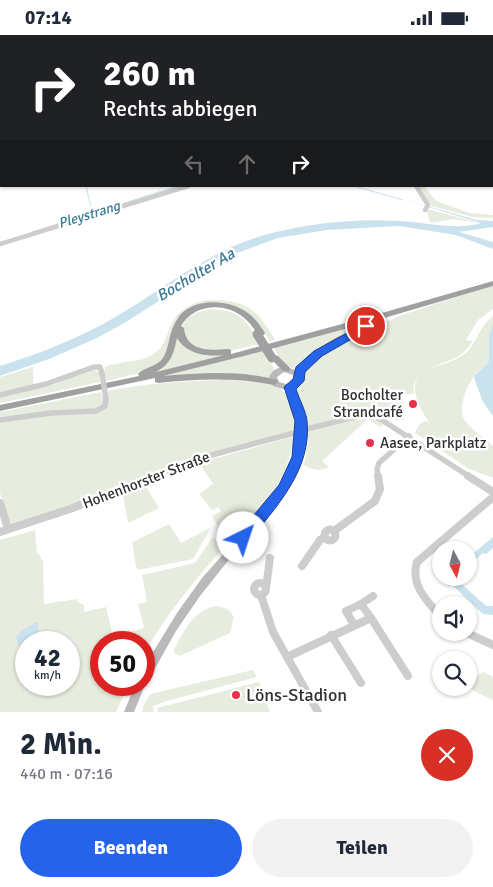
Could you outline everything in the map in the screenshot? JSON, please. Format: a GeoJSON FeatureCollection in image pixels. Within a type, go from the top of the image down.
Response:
{"type":"FeatureCollection","features":[{"type":"Feature","properties":{"kind":"highway"},"geometry":{"type":"LineString","coordinates":[[0,407],[110,386],[295,340],[493,282]]}},
{"type":"Feature","properties":{"kind":"highway"},"geometry":{"type":"LineString","coordinates":[[0,407],[158,373],[493,282]]}},
{"type":"Feature","properties":{"kind":"highway"},"geometry":{"type":"LineString","coordinates":[[298,375],[300,370],[318,354],[351,333],[380,320],[430,302]]}},
{"type":"Feature","properties":{"kind":"highway"},"geometry":{"type":"LineString","coordinates":[[93,387],[160,367],[172,353],[180,322],[190,311],[216,305],[235,308],[249,318],[281,370]]}},
{"type":"Feature","properties":{"kind":"highway"},"geometry":{"type":"LineString","coordinates":[[259,333],[241,314],[219,307],[210,307],[191,313],[184,319],[180,331],[181,338],[192,348],[210,354],[260,346]]}},
{"type":"Feature","properties":{"kind":"highway"},"geometry":{"type":"LineString","coordinates":[[110,386],[189,377],[244,377],[274,382]]}},
{"type":"Feature","properties":{"kind":"main road"},"geometry":{"type":"LineString","coordinates":[[281,370],[293,371],[298,375],[297,384],[290,387],[279,386],[274,382],[273,376],[281,370]]}},
{"type":"Feature","properties":{"kind":"main road"},"geometry":{"type":"LineString","coordinates":[[155,658],[173,626],[205,581],[270,507],[292,473],[298,457],[301,433],[298,409],[290,387]]}},
{"type":"Feature","properties":{"kind":"main road"},"geometry":{"type":"LineString","coordinates":[[129,712],[136,696]]}},
{"type":"Feature","properties":{"kind":"street"},"geometry":{"type":"LineString","coordinates":[[0,244],[185,187]]}},
{"type":"Feature","properties":{"kind":"street"},"geometry":{"type":"LineString","coordinates":[[416,187],[426,208]]}},
{"type":"Feature","properties":{"kind":"street"},"geometry":{"type":"LineString","coordinates":[[0,395],[46,384],[94,367],[100,367],[106,399],[105,406],[96,411],[51,413],[0,420]]}},
{"type":"Feature","properties":{"kind":"street"},"geometry":{"type":"LineString","coordinates":[[307,429],[371,413],[493,491]]}},
{"type":"Feature","properties":{"kind":"street","name":"Hohenhorster Straße"},"geometry":{"type":"LineString","coordinates":[[0,532],[70,509],[197,459],[294,433]]}},
{"type":"Feature","properties":{"kind":"street"},"geometry":{"type":"LineString","coordinates":[[302,566],[320,539],[325,537],[329,540],[335,539],[334,531],[375,501],[380,489],[377,469],[379,463],[409,436]]}},
{"type":"Feature","properties":{"kind":"street"},"geometry":{"type":"LineString","coordinates":[[432,606],[421,593],[414,578],[413,571],[417,562],[493,497]]}},
{"type":"Feature","properties":{"kind":"street"},"geometry":{"type":"LineString","coordinates":[[0,503],[8,529]]}},
{"type":"Feature","properties":{"kind":"street"},"geometry":{"type":"LineString","coordinates":[[270,558],[264,592],[264,609],[273,632],[318,712]]}},
{"type":"Feature","properties":{"kind":"street"},"geometry":{"type":"LineString","coordinates":[[354,625],[346,611],[373,596]]}},
{"type":"Feature","properties":{"kind":"street"},"geometry":{"type":"LineString","coordinates":[[361,603],[408,677]]}},
{"type":"Feature","properties":{"kind":"street"},"geometry":{"type":"LineString","coordinates":[[288,657],[331,635],[371,618]]}},
{"type":"Feature","properties":{"kind":"street"},"geometry":{"type":"LineString","coordinates":[[331,635],[361,683]]}},
{"type":"Feature","properties":{"kind":"street"},"geometry":{"type":"LineString","coordinates":[[477,638],[493,645]]}},
{"type":"Feature","properties":{"kind":"green space"},"geometry":{"type":"Polygon","coordinates":[[[418,187],[425,187],[436,201],[470,213],[493,215],[493,218],[472,217],[429,205],[418,187]]]}},
{"type":"Feature","properties":{"kind":"green space"},"geometry":{"type":"Polygon","coordinates":[[[427,209],[480,223],[453,219],[432,223],[429,220],[427,209]]]}},
{"type":"Feature","properties":{"kind":"green space"},"geometry":{"type":"Polygon","coordinates":[[[493,286],[493,309],[478,320],[466,340],[473,341],[470,345],[459,356],[422,373],[414,385],[414,394],[404,394],[402,397],[402,404],[396,407],[399,414],[402,413],[404,421],[399,418],[397,421],[391,415],[382,416],[365,411],[307,427],[296,389],[307,367],[326,351],[352,336],[416,310],[493,286]]]}},
{"type":"Feature","properties":{"kind":"green space"},"geometry":{"type":"Polygon","coordinates":[[[207,300],[231,301],[248,308],[262,320],[275,340],[270,341],[252,318],[233,306],[226,304],[187,312],[169,355],[149,371],[106,381],[105,367],[150,356],[164,343],[174,320],[182,311],[193,304],[207,300]]]}},
{"type":"Feature","properties":{"kind":"green space"},"geometry":{"type":"Polygon","coordinates":[[[210,309],[228,311],[241,317],[260,344],[214,352],[197,349],[189,344],[181,330],[185,321],[192,315],[210,309]]]}},
{"type":"Feature","properties":{"kind":"green space"},"geometry":{"type":"Polygon","coordinates":[[[493,316],[489,361],[469,384],[464,396],[462,414],[466,422],[493,446],[493,478],[469,469],[415,433],[422,422],[427,421],[433,428],[420,407],[415,391],[419,376],[426,370],[466,353],[484,325],[493,316]]]}},
{"type":"Feature","properties":{"kind":"green space"},"geometry":{"type":"Polygon","coordinates":[[[376,319],[318,351],[298,367],[289,368],[280,361],[274,347],[376,319]]]}},
{"type":"Feature","properties":{"kind":"green space"},"geometry":{"type":"Polygon","coordinates":[[[177,336],[183,343],[222,355],[146,375],[171,356],[177,336]]]}},
{"type":"Feature","properties":{"kind":"green space"},"geometry":{"type":"Polygon","coordinates":[[[264,351],[274,368],[270,379],[153,378],[264,351]]]}},
{"type":"Feature","properties":{"kind":"green space"},"geometry":{"type":"Polygon","coordinates":[[[33,367],[33,386],[0,393],[0,377],[33,367]]]}},
{"type":"Feature","properties":{"kind":"green space"},"geometry":{"type":"Polygon","coordinates":[[[95,370],[99,373],[100,382],[0,403],[0,398],[56,384],[85,371],[95,370]]]}},
{"type":"Feature","properties":{"kind":"green space"},"geometry":{"type":"Polygon","coordinates":[[[223,380],[265,382],[283,391],[290,400],[296,430],[175,464],[79,503],[10,526],[0,493],[0,422],[36,416],[100,412],[108,406],[108,391],[166,383],[223,380]]]}},
{"type":"Feature","properties":{"kind":"green space"},"geometry":{"type":"Polygon","coordinates":[[[101,392],[104,402],[101,407],[95,410],[0,417],[0,412],[101,392]]]}},
{"type":"Feature","properties":{"kind":"green space"},"geometry":{"type":"Polygon","coordinates":[[[370,416],[384,424],[380,427],[368,419],[322,461],[329,467],[316,470],[304,465],[308,443],[307,432],[370,416]]]}},
{"type":"Feature","properties":{"kind":"green space"},"geometry":{"type":"Polygon","coordinates":[[[291,437],[294,438],[290,456],[278,485],[261,510],[226,546],[217,532],[217,525],[212,516],[221,511],[218,507],[212,510],[199,494],[213,484],[199,463],[291,437]]]}},
{"type":"Feature","properties":{"kind":"green space"},"geometry":{"type":"Polygon","coordinates":[[[143,482],[159,508],[128,523],[123,495],[125,489],[143,482]]]}},
{"type":"Feature","properties":{"kind":"green space"},"geometry":{"type":"Polygon","coordinates":[[[169,524],[181,543],[210,528],[193,559],[138,570],[132,541],[169,524]]]}},
{"type":"Feature","properties":{"kind":"green space"},"geometry":{"type":"Polygon","coordinates":[[[35,530],[37,554],[39,554],[43,562],[44,604],[77,599],[78,602],[84,605],[84,612],[106,607],[112,631],[90,631],[90,696],[123,696],[116,712],[0,712],[0,540],[35,530]]]}},
{"type":"Feature","properties":{"kind":"green space"},"geometry":{"type":"Polygon","coordinates":[[[212,538],[215,539],[222,549],[170,613],[155,636],[155,631],[134,631],[144,628],[138,604],[147,602],[142,575],[195,563],[212,538]]]}},
{"type":"Feature","properties":{"kind":"green space"},"geometry":{"type":"Polygon","coordinates":[[[217,606],[228,609],[234,617],[230,633],[180,656],[173,652],[180,637],[195,617],[209,608],[217,606]]]}},
{"type":"Feature","properties":{"kind":"green space"},"geometry":{"type":"Polygon","coordinates":[[[253,670],[257,677],[167,701],[153,706],[154,712],[142,712],[149,696],[155,696],[155,693],[253,670]]]}},
{"type":"Feature","properties":{"kind":"green space"},"geometry":{"type":"Polygon","coordinates":[[[483,672],[493,677],[493,700],[477,692],[477,676],[483,672]]]}},
{"type":"Feature","properties":{"kind":"green space","name":"Löns-Stadion"},"geometry":{"type":"Polygon","coordinates":[[[259,682],[270,712],[158,712],[157,708],[259,682]]]}},
{"type":"Feature","properties":{"kind":"water","name":"Bocholter Aa"},"geometry":{"type":"Polygon","coordinates":[[[402,199],[477,220],[493,221],[493,227],[459,232],[493,242],[493,249],[456,235],[399,226],[327,230],[278,238],[229,256],[126,322],[97,338],[49,359],[0,376],[0,366],[43,351],[85,333],[112,319],[206,260],[246,241],[268,234],[317,224],[350,221],[384,220],[451,226],[481,223],[402,199]]]}},
{"type":"Feature","properties":{"kind":"water"},"geometry":{"type":"Polygon","coordinates":[[[493,324],[493,416],[483,402],[474,378],[489,361],[489,335],[493,324]]]}},
{"type":"Feature","properties":{"kind":"water"},"geometry":{"type":"Polygon","coordinates":[[[493,537],[493,548],[486,554],[483,553],[478,558],[478,550],[493,537]]]}},
{"type":"Feature","properties":{"kind":"water"},"geometry":{"type":"Polygon","coordinates":[[[453,586],[464,586],[475,596],[464,596],[453,586]]]}},
{"type":"Feature","properties":{"kind":"water"},"geometry":{"type":"Polygon","coordinates":[[[477,598],[486,606],[493,606],[493,615],[483,614],[477,608],[477,598]]]}},
{"type":"Feature","properties":{"kind":"water"},"geometry":{"type":"Polygon","coordinates":[[[36,622],[38,623],[38,631],[22,631],[36,622]]]}},
{"type":"Feature","properties":{"kind":"waterway"},"geometry":{"type":"LineString","coordinates":[[86,187],[92,212]]}},
{"type":"Feature","properties":{"kind":"waterway","name":"Pleystrang"},"geometry":{"type":"LineString","coordinates":[[32,232],[175,187]]}},
{"type":"Feature","properties":{"kind":"waterway","name":"Pleystrang"},"geometry":{"type":"LineString","coordinates":[[358,187],[403,200]]}},
{"type":"Feature","properties":{"kind":"place","name":"Bocholter Strandcafé"},"geometry":{"type":"Point","coordinates":[413,404]}},
{"type":"Feature","properties":{"kind":"place","name":"Aasee, Parkplatz"},"geometry":{"type":"Point","coordinates":[370,443]}},
{"type":"Feature","properties":{"kind":"place","name":"Löns-Stadion"},"geometry":{"type":"Point","coordinates":[236,695]}},
{"type":"Feature","properties":{"kind":"route"},"geometry":{"type":"LineString","coordinates":[[243,538],[284,488],[298,457],[301,421],[290,387],[297,384],[300,370],[318,354],[351,333],[366,326]]}}]}
